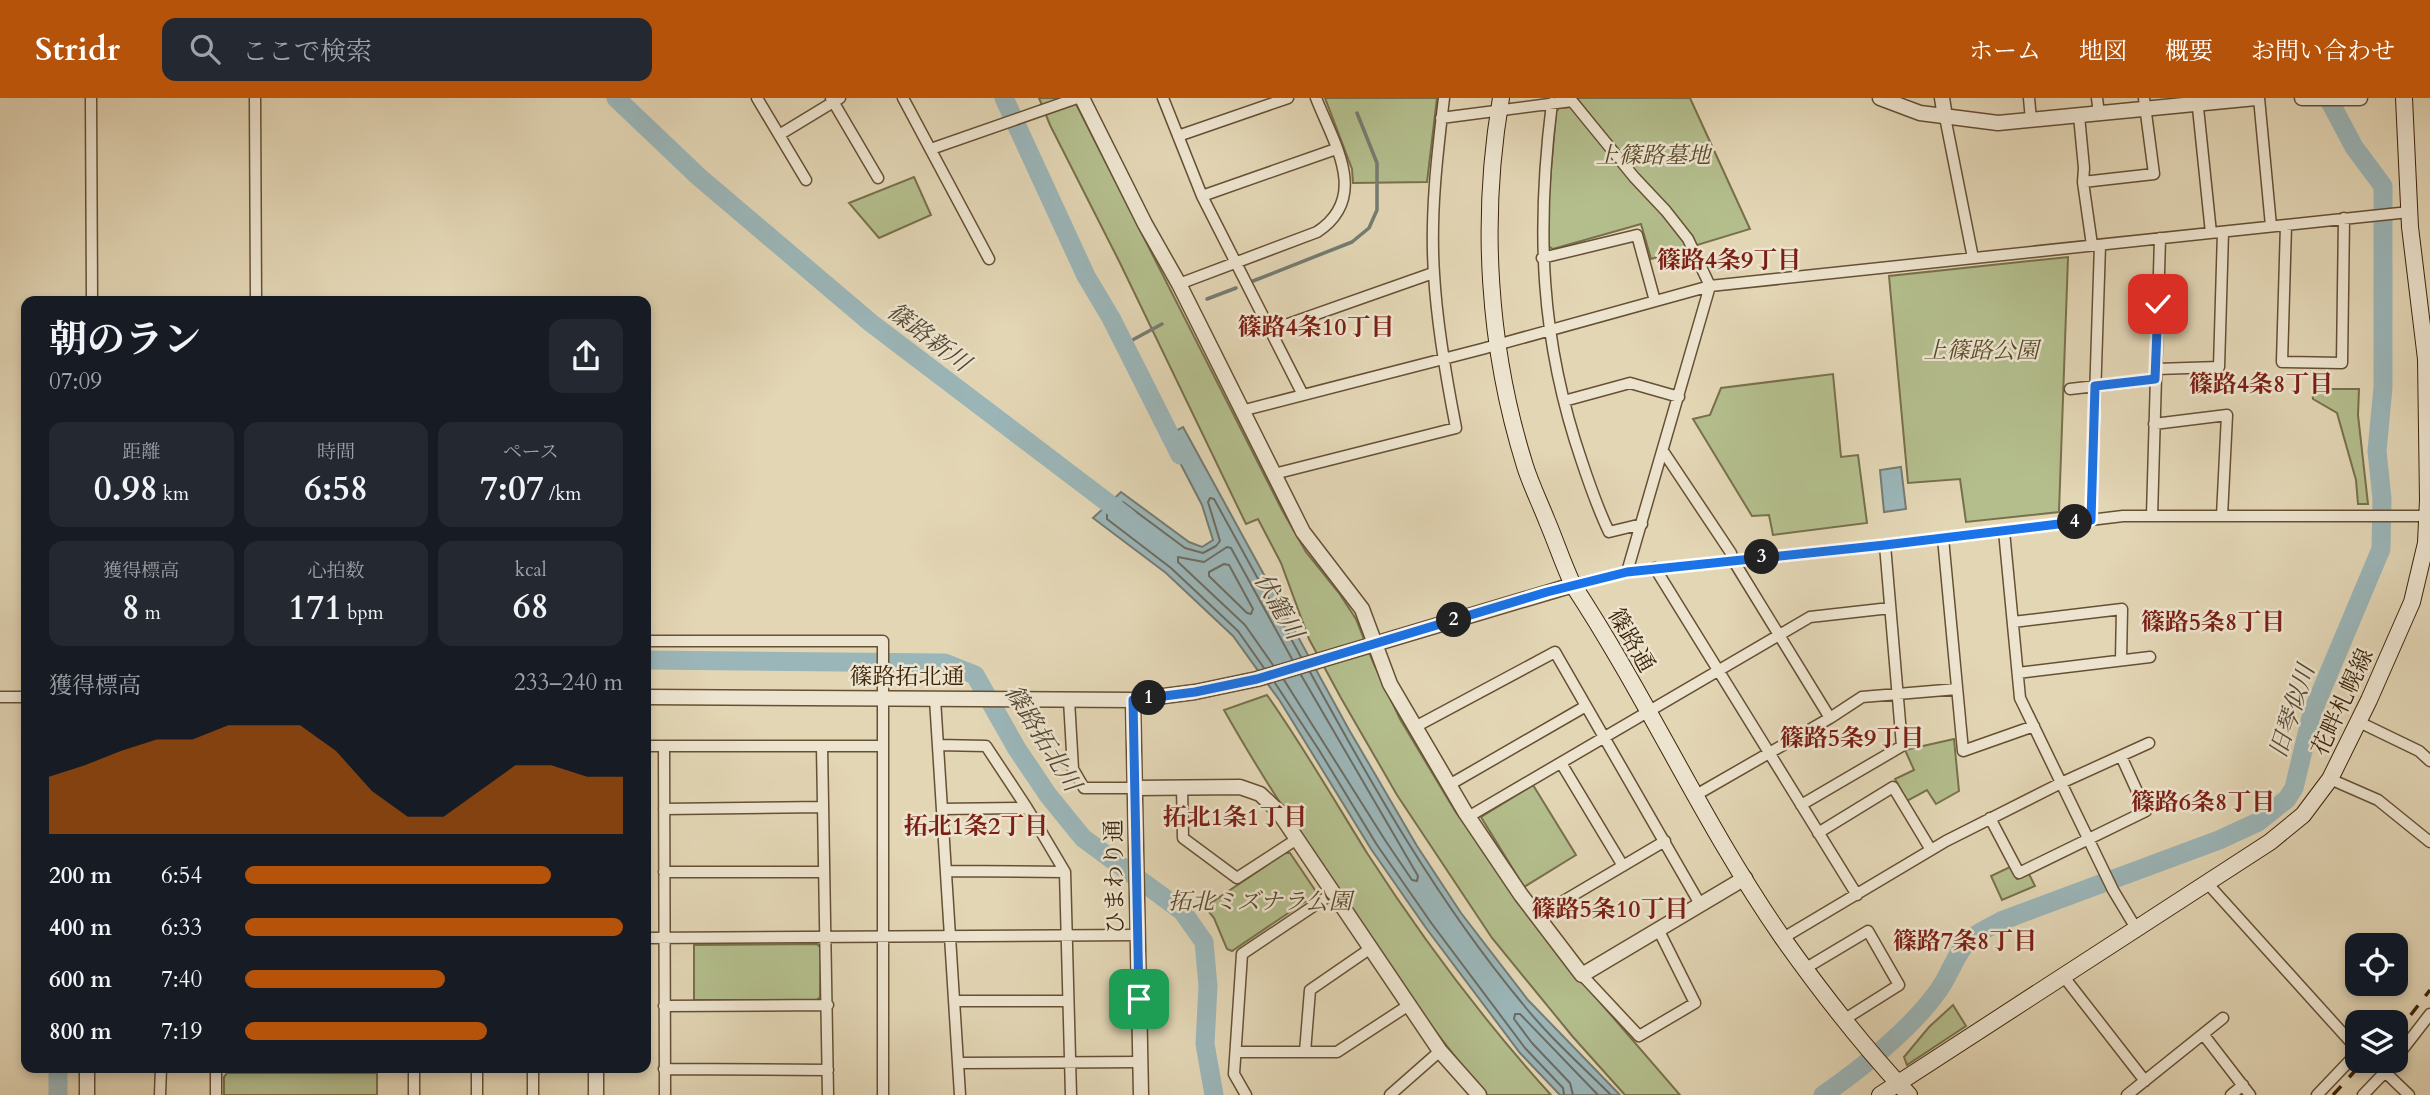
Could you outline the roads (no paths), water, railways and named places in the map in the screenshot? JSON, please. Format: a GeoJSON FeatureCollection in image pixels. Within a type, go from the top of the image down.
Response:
{"type":"FeatureCollection","features":[{"type":"Feature","properties":{"kind":"main road","name":"花畔札幌線"},"geometry":{"type":"LineString","coordinates":[[1880,1095],[1904,1089],[2064,977],[2270,842],[2295,822],[2330,779],[2412,602],[2426,564],[2428,342],[2402,212],[2404,98]]}},
{"type":"Feature","properties":{"kind":"main road","name":"篠路通"},"geometry":{"type":"LineString","coordinates":[[1500,104],[1489,228],[1498,344],[1526,468],[1573,585],[1783,938],[1866,1046],[1904,1089]]}},
{"type":"Feature","properties":{"kind":"street"},"geometry":{"type":"LineString","coordinates":[[91,98],[92,296]]}},
{"type":"Feature","properties":{"kind":"street"},"geometry":{"type":"LineString","coordinates":[[256,98],[256,296]]}},
{"type":"Feature","properties":{"kind":"street"},"geometry":{"type":"LineString","coordinates":[[757,98],[806,180]]}},
{"type":"Feature","properties":{"kind":"street"},"geometry":{"type":"LineString","coordinates":[[904,98],[989,259]]}},
{"type":"Feature","properties":{"kind":"street"},"geometry":{"type":"LineString","coordinates":[[931,149],[1079,98],[1179,284],[1303,532],[1362,609],[1390,684],[1468,817],[1582,975],[1639,1037],[1695,1003],[1659,931]]}},
{"type":"Feature","properties":{"kind":"street"},"geometry":{"type":"LineString","coordinates":[[1163,98],[1202,196],[1303,395]]}},
{"type":"Feature","properties":{"kind":"street"},"geometry":{"type":"LineString","coordinates":[[1178,136],[1288,98]]}},
{"type":"Feature","properties":{"kind":"street"},"geometry":{"type":"LineString","coordinates":[[1179,284],[1317,232],[1332,222],[1346,195],[1346,181],[1316,98]]}},
{"type":"Feature","properties":{"kind":"street"},"geometry":{"type":"LineString","coordinates":[[1274,474],[1455,428],[1443,359],[1433,273],[1433,201],[1444,98]]}},
{"type":"Feature","properties":{"kind":"street"},"geometry":{"type":"LineString","coordinates":[[1880,98],[1920,113],[1998,123],[2099,114],[2145,103],[2258,98],[2272,226]]}},
{"type":"Feature","properties":{"kind":"street"},"geometry":{"type":"LineString","coordinates":[[1942,98],[1973,258]]}},
{"type":"Feature","properties":{"kind":"street"},"geometry":{"type":"LineString","coordinates":[[2029,98],[2031,120]]}},
{"type":"Feature","properties":{"kind":"street"},"geometry":{"type":"LineString","coordinates":[[2097,98],[2099,114]]}},
{"type":"Feature","properties":{"kind":"street"},"geometry":{"type":"LineString","coordinates":[[2302,98],[2360,98]]}},
{"type":"Feature","properties":{"kind":"street"},"geometry":{"type":"LineString","coordinates":[[779,135],[835,99],[878,178]]}},
{"type":"Feature","properties":{"kind":"street"},"geometry":{"type":"LineString","coordinates":[[1441,118],[1500,104],[1572,101],[1633,177],[1666,211],[1688,239],[1710,286],[1627,572]]}},
{"type":"Feature","properties":{"kind":"street"},"geometry":{"type":"LineString","coordinates":[[2198,101],[2211,233]]}},
{"type":"Feature","properties":{"kind":"street"},"geometry":{"type":"LineString","coordinates":[[1552,103],[1544,181],[1542,258],[1549,330],[1564,401],[1570,428],[1598,510],[1609,531],[1642,524]]}},
{"type":"Feature","properties":{"kind":"street"},"geometry":{"type":"LineString","coordinates":[[2083,182],[2154,174],[2145,103]]}},
{"type":"Feature","properties":{"kind":"street"},"geometry":{"type":"LineString","coordinates":[[2079,116],[2083,182],[2096,245],[2091,520]]}},
{"type":"Feature","properties":{"kind":"street"},"geometry":{"type":"LineString","coordinates":[[1202,196],[1336,149]]}},
{"type":"Feature","properties":{"kind":"street"},"geometry":{"type":"LineString","coordinates":[[1241,411],[1710,286],[2402,212]]}},
{"type":"Feature","properties":{"kind":"street"},"geometry":{"type":"LineString","coordinates":[[2286,225],[2282,362],[2342,363],[2344,218]]}},
{"type":"Feature","properties":{"kind":"street"},"geometry":{"type":"LineString","coordinates":[[2070,389],[2156,374],[2219,367],[2223,232]]}},
{"type":"Feature","properties":{"kind":"street"},"geometry":{"type":"LineString","coordinates":[[1542,258],[1637,235],[1655,301]]}},
{"type":"Feature","properties":{"kind":"street"},"geometry":{"type":"LineString","coordinates":[[2152,516],[2160,238]]}},
{"type":"Feature","properties":{"kind":"street"},"geometry":{"type":"LineString","coordinates":[[1271,330],[1433,273]]}},
{"type":"Feature","properties":{"kind":"street"},"geometry":{"type":"LineString","coordinates":[[1564,401],[1630,383],[1679,397]]}},
{"type":"Feature","properties":{"kind":"street"},"geometry":{"type":"LineString","coordinates":[[2154,424],[2227,415],[2222,516]]}},
{"type":"Feature","properties":{"kind":"street"},"geometry":{"type":"LineString","coordinates":[[1663,451],[1731,553],[1830,718]]}},
{"type":"Feature","properties":{"kind":"street"},"geometry":{"type":"LineString","coordinates":[[1573,585],[1655,568],[1885,545],[2123,516],[2395,516],[2428,520]]}},
{"type":"Feature","properties":{"kind":"street"},"geometry":{"type":"LineString","coordinates":[[2004,531],[2020,698],[2113,890],[2137,930]]}},
{"type":"Feature","properties":{"kind":"street"},"geometry":{"type":"LineString","coordinates":[[1943,538],[1963,751],[2034,726]]}},
{"type":"Feature","properties":{"kind":"street"},"geometry":{"type":"LineString","coordinates":[[1801,805],[1902,746],[1885,545]]}},
{"type":"Feature","properties":{"kind":"street"},"geometry":{"type":"LineString","coordinates":[[1655,568],[1857,895]]}},
{"type":"Feature","properties":{"kind":"street","name":"篠路拓北通"},"geometry":{"type":"LineString","coordinates":[[651,697],[1133,700],[1257,679],[1573,585]]}},
{"type":"Feature","properties":{"kind":"street"},"geometry":{"type":"LineString","coordinates":[[1468,817],[1810,617],[1891,608]]}},
{"type":"Feature","properties":{"kind":"street"},"geometry":{"type":"LineString","coordinates":[[2013,622],[2122,609],[2120,660]]}},
{"type":"Feature","properties":{"kind":"street"},"geometry":{"type":"LineString","coordinates":[[651,640],[883,641],[883,1095]]}},
{"type":"Feature","properties":{"kind":"street"},"geometry":{"type":"LineString","coordinates":[[1415,727],[1555,652],[1700,904]]}},
{"type":"Feature","properties":{"kind":"street"},"geometry":{"type":"LineString","coordinates":[[2018,673],[2150,657]]}},
{"type":"Feature","properties":{"kind":"street"},"geometry":{"type":"LineString","coordinates":[[1696,795],[1862,697],[1957,689]]}},
{"type":"Feature","properties":{"kind":"street"},"geometry":{"type":"LineString","coordinates":[[0,697],[21,697]]}},
{"type":"Feature","properties":{"kind":"street"},"geometry":{"type":"LineString","coordinates":[[935,699],[960,1095]]}},
{"type":"Feature","properties":{"kind":"street"},"geometry":{"type":"LineString","coordinates":[[1069,700],[1073,769],[1084,788],[1241,788],[1260,794],[1278,811],[1440,1051],[1479,1095]]}},
{"type":"Feature","properties":{"kind":"street","name":"ひまわり通"},"geometry":{"type":"LineString","coordinates":[[1133,700],[1141,1095]]}},
{"type":"Feature","properties":{"kind":"street"},"geometry":{"type":"LineString","coordinates":[[1449,785],[1586,706]]}},
{"type":"Feature","properties":{"kind":"street"},"geometry":{"type":"LineString","coordinates":[[2358,722],[2419,751],[2430,761]]}},
{"type":"Feature","properties":{"kind":"street"},"geometry":{"type":"LineString","coordinates":[[1783,938],[1990,818],[2149,743]]}},
{"type":"Feature","properties":{"kind":"street"},"geometry":{"type":"LineString","coordinates":[[938,745],[986,746],[1065,872],[1071,1095]]}},
{"type":"Feature","properties":{"kind":"street"},"geometry":{"type":"LineString","coordinates":[[651,746],[883,746]]}},
{"type":"Feature","properties":{"kind":"street"},"geometry":{"type":"LineString","coordinates":[[664,746],[665,1095]]}},
{"type":"Feature","properties":{"kind":"street"},"geometry":{"type":"LineString","coordinates":[[822,746],[828,1095]]}},
{"type":"Feature","properties":{"kind":"street"},"geometry":{"type":"LineString","coordinates":[[1990,818],[2019,873],[2089,840],[2146,811],[2121,756]]}},
{"type":"Feature","properties":{"kind":"street"},"geometry":{"type":"LineString","coordinates":[[1561,763],[1623,866]]}},
{"type":"Feature","properties":{"kind":"street"},"geometry":{"type":"LineString","coordinates":[[2330,779],[2378,800],[2430,842]]}},
{"type":"Feature","properties":{"kind":"street"},"geometry":{"type":"LineString","coordinates":[[1182,786],[1183,838],[1237,878],[1297,838]]}},
{"type":"Feature","properties":{"kind":"street"},"geometry":{"type":"LineString","coordinates":[[1818,833],[1893,788],[1931,850]]}},
{"type":"Feature","properties":{"kind":"street"},"geometry":{"type":"LineString","coordinates":[[664,809],[823,807]]}},
{"type":"Feature","properties":{"kind":"street"},"geometry":{"type":"LineString","coordinates":[[942,809],[1027,808]]}},
{"type":"Feature","properties":{"kind":"street"},"geometry":{"type":"LineString","coordinates":[[1538,916],[1665,841]]}},
{"type":"Feature","properties":{"kind":"street"},"geometry":{"type":"LineString","coordinates":[[947,871],[1065,872]]}},
{"type":"Feature","properties":{"kind":"street"},"geometry":{"type":"LineString","coordinates":[[664,872],[824,872]]}},
{"type":"Feature","properties":{"kind":"street"},"geometry":{"type":"LineString","coordinates":[[1582,975],[1745,878]]}},
{"type":"Feature","properties":{"kind":"street"},"geometry":{"type":"LineString","coordinates":[[2208,884],[2345,1038]]}},
{"type":"Feature","properties":{"kind":"street"},"geometry":{"type":"LineString","coordinates":[[1247,1095],[1234,1074],[1242,954],[1333,893]]}},
{"type":"Feature","properties":{"kind":"street"},"geometry":{"type":"LineString","coordinates":[[1806,968],[1868,931],[1899,985],[1845,1019]]}},
{"type":"Feature","properties":{"kind":"street"},"geometry":{"type":"LineString","coordinates":[[651,938],[1138,935]]}},
{"type":"Feature","properties":{"kind":"street"},"geometry":{"type":"LineString","coordinates":[[1305,1052],[1310,990],[1371,948]]}},
{"type":"Feature","properties":{"kind":"street"},"geometry":{"type":"LineString","coordinates":[[2064,977],[2145,1081]]}},
{"type":"Feature","properties":{"kind":"street"},"geometry":{"type":"LineString","coordinates":[[956,1001],[1068,1001]]}},
{"type":"Feature","properties":{"kind":"street"},"geometry":{"type":"LineString","coordinates":[[664,1006],[828,1005]]}},
{"type":"Feature","properties":{"kind":"street"},"geometry":{"type":"LineString","coordinates":[[1236,1052],[1338,1052],[1409,1005]]}},
{"type":"Feature","properties":{"kind":"street"},"geometry":{"type":"LineString","coordinates":[[2408,1042],[2430,1014]]}},
{"type":"Feature","properties":{"kind":"street"},"geometry":{"type":"LineString","coordinates":[[2127,1095],[2223,1018]]}},
{"type":"Feature","properties":{"kind":"street"},"geometry":{"type":"LineString","coordinates":[[2203,1034],[2250,1095]]}},
{"type":"Feature","properties":{"kind":"street"},"geometry":{"type":"LineString","coordinates":[[1390,1095],[1440,1051]]}},
{"type":"Feature","properties":{"kind":"street"},"geometry":{"type":"LineString","coordinates":[[958,1063],[1140,1062]]}},
{"type":"Feature","properties":{"kind":"street"},"geometry":{"type":"LineString","coordinates":[[2317,1095],[2345,1064]]}},
{"type":"Feature","properties":{"kind":"street"},"geometry":{"type":"LineString","coordinates":[[664,1069],[828,1070]]}},
{"type":"Feature","properties":{"kind":"street"},"geometry":{"type":"LineString","coordinates":[[87,1073],[88,1095]]}},
{"type":"Feature","properties":{"kind":"street"},"geometry":{"type":"LineString","coordinates":[[160,1095],[161,1073]]}},
{"type":"Feature","properties":{"kind":"street"},"geometry":{"type":"LineString","coordinates":[[216,1073],[216,1095]]}},
{"type":"Feature","properties":{"kind":"street"},"geometry":{"type":"LineString","coordinates":[[414,1073],[414,1095]]}},
{"type":"Feature","properties":{"kind":"street"},"geometry":{"type":"LineString","coordinates":[[477,1073],[477,1095]]}},
{"type":"Feature","properties":{"kind":"street"},"geometry":{"type":"LineString","coordinates":[[533,1073],[533,1095]]}},
{"type":"Feature","properties":{"kind":"street"},"geometry":{"type":"LineString","coordinates":[[596,1073],[596,1095]]}},
{"type":"Feature","properties":{"kind":"street"},"geometry":{"type":"LineString","coordinates":[[2363,1095],[2384,1073]]}},
{"type":"Feature","properties":{"kind":"street"},"geometry":{"type":"LineString","coordinates":[[2386,1073],[2409,1095]]}},
{"type":"Feature","properties":{"kind":"street"},"geometry":{"type":"LineString","coordinates":[[2231,1095],[2243,1085]]}},
{"type":"Feature","properties":{"kind":"water"},"geometry":{"type":"Polygon","coordinates":[[[1183,427],[1348,728],[1417,846],[1461,913],[1528,1000],[1620,1095],[1560,1095],[1520,1053],[1426,928],[1371,849],[1280,701],[1233,636],[1166,573],[1093,518],[1121,492],[1189,542],[1202,547],[1213,540],[1202,505],[1166,436],[1183,427]]]}},
{"type":"Feature","properties":{"kind":"water"},"geometry":{"type":"Polygon","coordinates":[[[1901,467],[1906,509],[1884,512],[1880,470],[1901,467]]]}},
{"type":"Feature","properties":{"kind":"waterway","name":"篠路新川"},"geometry":{"type":"LineString","coordinates":[[616,98],[699,177],[871,323],[1128,518]]}},
{"type":"Feature","properties":{"kind":"waterway","name":"伏籠川"},"geometry":{"type":"LineString","coordinates":[[1004,98],[1086,276],[1111,318],[1180,455]]}},
{"type":"Feature","properties":{"kind":"waterway","name":"旧琴似川"},"geometry":{"type":"LineString","coordinates":[[1823,1095],[1869,1060],[1914,1019],[1943,984],[1967,942],[1976,935],[2001,921],[2219,840],[2258,822],[2287,799],[2294,788],[2312,713],[2381,549],[2382,499],[2377,451],[2383,387],[2383,186],[2354,147],[2328,98]]}},
{"type":"Feature","properties":{"kind":"waterway"},"geometry":{"type":"LineString","coordinates":[[1253,281],[1352,242],[1369,228],[1377,210],[1377,163],[1357,113]]}},
{"type":"Feature","properties":{"kind":"waterway"},"geometry":{"type":"LineString","coordinates":[[1207,299],[1236,288]]}},
{"type":"Feature","properties":{"kind":"waterway"},"geometry":{"type":"LineString","coordinates":[[1125,344],[1162,324]]}},
{"type":"Feature","properties":{"kind":"waterway","name":"篠路拓北川"},"geometry":{"type":"LineString","coordinates":[[651,660],[945,663],[975,675],[1017,749],[1048,795],[1083,838],[1182,911],[1204,942],[1208,986],[1205,1044],[1214,1095]]}},
{"type":"Feature","properties":{"kind":"waterway","name":"篠路拓北川"},"geometry":{"type":"LineString","coordinates":[[58,1073],[58,1095]]}},
{"type":"Feature","properties":{"kind":"railway"},"geometry":{"type":"LineString","coordinates":[[2408,1018],[2430,990]]}},
{"type":"Feature","properties":{"kind":"railway"},"geometry":{"type":"LineString","coordinates":[[2333,1095],[2353,1073]]}},
{"type":"Feature","properties":{"kind":"district","name":"篠路4条9丁目"},"geometry":{"type":"Point","coordinates":[1729,260]}},
{"type":"Feature","properties":{"kind":"district","name":"篠路4条10丁目"},"geometry":{"type":"Point","coordinates":[1316,327]}},
{"type":"Feature","properties":{"kind":"district","name":"篠路4条8丁目"},"geometry":{"type":"Point","coordinates":[2261,384]}},
{"type":"Feature","properties":{"kind":"district","name":"篠路5条8丁目"},"geometry":{"type":"Point","coordinates":[2213,622]}},
{"type":"Feature","properties":{"kind":"district","name":"篠路5条9丁目"},"geometry":{"type":"Point","coordinates":[1852,738]}},
{"type":"Feature","properties":{"kind":"district","name":"篠路6条8丁目"},"geometry":{"type":"Point","coordinates":[2203,802]}},
{"type":"Feature","properties":{"kind":"district","name":"拓北1条1丁目"},"geometry":{"type":"Point","coordinates":[1235,817]}},
{"type":"Feature","properties":{"kind":"district","name":"拓北1条2丁目"},"geometry":{"type":"Point","coordinates":[976,826]}},
{"type":"Feature","properties":{"kind":"district","name":"篠路5条10丁目"},"geometry":{"type":"Point","coordinates":[1610,909]}},
{"type":"Feature","properties":{"kind":"district","name":"篠路7条8丁目"},"geometry":{"type":"Point","coordinates":[1965,941]}},
{"type":"Feature","properties":{"kind":"park label","name":"上篠路墓地"},"geometry":{"type":"Point","coordinates":[1653,155]}},
{"type":"Feature","properties":{"kind":"park label","name":"上篠路公園"},"geometry":{"type":"Point","coordinates":[1981,350]}},
{"type":"Feature","properties":{"kind":"park label","name":"拓北ミズナラ公園"},"geometry":{"type":"Point","coordinates":[1260,901]}}]}
